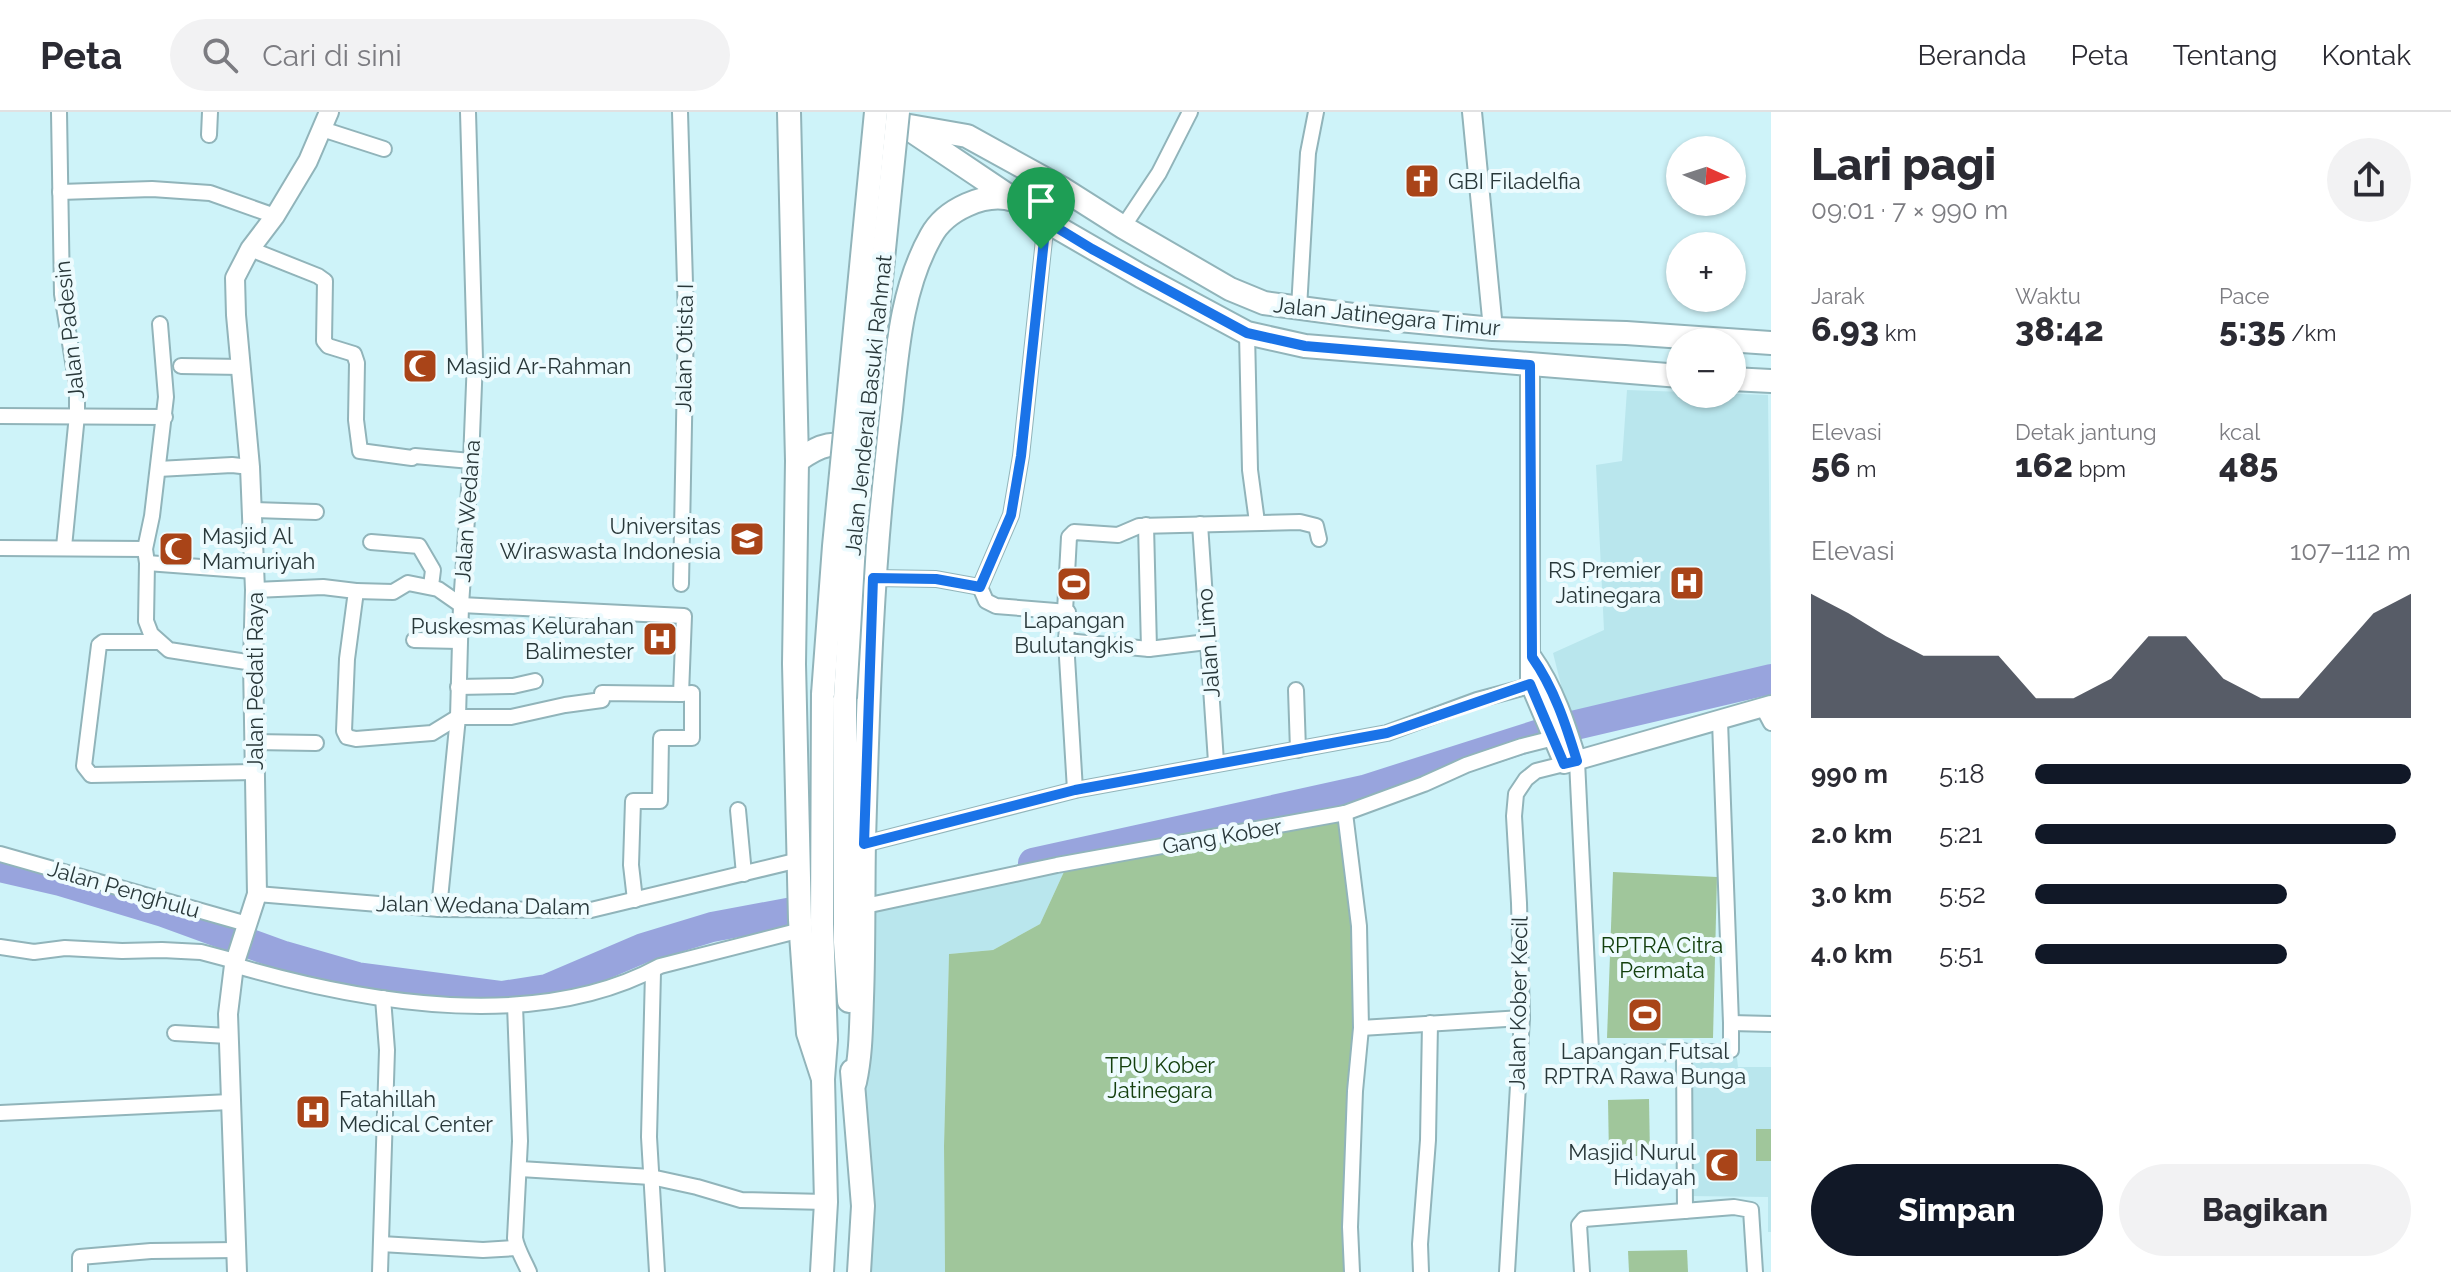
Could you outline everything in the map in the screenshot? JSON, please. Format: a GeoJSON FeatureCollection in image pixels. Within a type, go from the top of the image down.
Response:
{"type":"FeatureCollection","features":[{"type":"Feature","properties":{"kind":"main road","name":"Jalan Jenderal Basuki Rahmat"},"geometry":{"type":"LineString","coordinates":[[789,112],[797,461],[794,664],[799,864],[808,925],[808,1033],[823,1079],[826,1202],[822,1272]]}},
{"type":"Feature","properties":{"kind":"main road","name":"Jalan Jenderal Basuki Rahmat"},"geometry":{"type":"LineString","coordinates":[[808,925],[823,869],[834,696],[834,546],[876,112]]}},
{"type":"Feature","properties":{"kind":"main road","name":"Jalan Jatinegara Timur"},"geometry":{"type":"LineString","coordinates":[[884,112],[967,136],[1063,189],[1230,289],[1264,303],[1391,320],[1493,329],[1626,333],[1771,343]]}},
{"type":"Feature","properties":{"kind":"main road","name":"Jalan Jenderal Basuki Rahmat"},"geometry":{"type":"LineString","coordinates":[[859,1272],[863,1206],[845,942],[845,831],[834,696],[901,119]]}},
{"type":"Feature","properties":{"kind":"main road","name":"Jalan Jatinegara Timur"},"geometry":{"type":"LineString","coordinates":[[901,119],[1046,221],[1247,333],[1291,344],[1666,375]]}},
{"type":"Feature","properties":{"kind":"main road","name":"Jalan Jenderal Basuki Rahmat"},"geometry":{"type":"LineString","coordinates":[[855,1082],[865,904],[864,844],[873,578],[901,323],[913,273],[932,234],[949,215],[967,205],[996,197],[1014,200]]}},
{"type":"Feature","properties":{"kind":"main road"},"geometry":{"type":"LineString","coordinates":[[1389,351],[1391,320]]}},
{"type":"Feature","properties":{"kind":"main road"},"geometry":{"type":"LineString","coordinates":[[1746,380],[1771,381]]}},
{"type":"Feature","properties":{"kind":"main road"},"geometry":{"type":"LineString","coordinates":[[797,461],[820,446],[838,444],[867,451],[883,471]]}},
{"type":"Feature","properties":{"kind":"street","name":"Jalan Padesin"},"geometry":{"type":"LineString","coordinates":[[59,112],[62,294],[77,386],[64,547]]}},
{"type":"Feature","properties":{"kind":"street"},"geometry":{"type":"LineString","coordinates":[[209,135],[210,112]]}},
{"type":"Feature","properties":{"kind":"street","name":"Jalan Wedana"},"geometry":{"type":"LineString","coordinates":[[439,909],[458,717],[459,641],[475,359],[468,112]]}},
{"type":"Feature","properties":{"kind":"street","name":"Jalan Otista I"},"geometry":{"type":"LineString","coordinates":[[680,112],[686,318],[681,584]]}},
{"type":"Feature","properties":{"kind":"street"},"geometry":{"type":"LineString","coordinates":[[1123,227],[1159,173],[1190,112]]}},
{"type":"Feature","properties":{"kind":"street"},"geometry":{"type":"LineString","coordinates":[[1299,308],[1308,153],[1316,112]]}},
{"type":"Feature","properties":{"kind":"street"},"geometry":{"type":"LineString","coordinates":[[1472,112],[1493,329]]}},
{"type":"Feature","properties":{"kind":"street"},"geometry":{"type":"LineString","coordinates":[[325,120],[384,149]]}},
{"type":"Feature","properties":{"kind":"street","name":"Jalan Pedati Raya"},"geometry":{"type":"LineString","coordinates":[[237,1272],[228,1036],[235,960],[257,894],[253,663],[255,580],[250,467],[235,278],[250,249],[275,216],[308,161],[325,120]]}},
{"type":"Feature","properties":{"kind":"street"},"geometry":{"type":"LineString","coordinates":[[60,192],[152,189],[210,193],[275,216]]}},
{"type":"Feature","properties":{"kind":"street"},"geometry":{"type":"LineString","coordinates":[[1046,221],[1021,456],[1011,515],[980,587],[986,601],[996,606],[1065,611],[1069,615],[1066,641],[1075,790]]}},
{"type":"Feature","properties":{"kind":"street"},"geometry":{"type":"LineString","coordinates":[[250,249],[325,281],[324,341],[328,346],[354,354],[357,363],[356,420],[360,451],[471,461]]}},
{"type":"Feature","properties":{"kind":"street"},"geometry":{"type":"LineString","coordinates":[[160,324],[165,360],[165,417],[146,556],[146,621],[151,634],[169,650],[253,663]]}},
{"type":"Feature","properties":{"kind":"street"},"geometry":{"type":"LineString","coordinates":[[1247,333],[1250,470],[1257,522]]}},
{"type":"Feature","properties":{"kind":"street"},"geometry":{"type":"LineString","coordinates":[[1530,365],[1532,657],[1571,762],[1591,1051],[1731,1050],[1720,721]]}},
{"type":"Feature","properties":{"kind":"street"},"geometry":{"type":"LineString","coordinates":[[181,366],[241,367]]}},
{"type":"Feature","properties":{"kind":"street"},"geometry":{"type":"LineString","coordinates":[[0,416],[165,417]]}},
{"type":"Feature","properties":{"kind":"street"},"geometry":{"type":"LineString","coordinates":[[158,469],[250,467]]}},
{"type":"Feature","properties":{"kind":"street"},"geometry":{"type":"LineString","coordinates":[[252,510],[316,512]]}},
{"type":"Feature","properties":{"kind":"street"},"geometry":{"type":"LineString","coordinates":[[1065,611],[1069,537],[1072,533],[1118,535],[1146,525],[1310,523],[1316,526],[1319,539]]}},
{"type":"Feature","properties":{"kind":"street","name":"Jalan Limo"},"geometry":{"type":"LineString","coordinates":[[1200,524],[1216,762]]}},
{"type":"Feature","properties":{"kind":"street"},"geometry":{"type":"LineString","coordinates":[[1146,525],[1149,649]]}},
{"type":"Feature","properties":{"kind":"street"},"geometry":{"type":"LineString","coordinates":[[371,542],[419,546],[433,570],[431,586]]}},
{"type":"Feature","properties":{"kind":"street"},"geometry":{"type":"LineString","coordinates":[[0,548],[64,547],[146,556],[255,580],[356,591],[393,592],[408,583],[431,586],[461,605],[684,616],[681,694]]}},
{"type":"Feature","properties":{"kind":"street"},"geometry":{"type":"LineString","coordinates":[[873,578],[936,579],[980,587]]}},
{"type":"Feature","properties":{"kind":"street"},"geometry":{"type":"LineString","coordinates":[[356,591],[345,687],[344,731],[347,737],[356,739],[432,733],[458,717],[511,717],[602,700],[602,693],[692,693],[692,738],[661,738],[660,801],[633,801],[631,865],[635,900]]}},
{"type":"Feature","properties":{"kind":"street"},"geometry":{"type":"LineString","coordinates":[[414,640],[459,641]]}},
{"type":"Feature","properties":{"kind":"street"},"geometry":{"type":"LineString","coordinates":[[1066,641],[1149,649],[1207,642]]}},
{"type":"Feature","properties":{"kind":"street"},"geometry":{"type":"LineString","coordinates":[[158,642],[103,642],[99,645],[84,766],[91,775],[255,772]]}},
{"type":"Feature","properties":{"kind":"street"},"geometry":{"type":"LineString","coordinates":[[864,844],[1075,790],[1387,733],[1538,679]]}},
{"type":"Feature","properties":{"kind":"street"},"geometry":{"type":"LineString","coordinates":[[458,687],[513,686],[535,681]]}},
{"type":"Feature","properties":{"kind":"street"},"geometry":{"type":"LineString","coordinates":[[1296,690],[1298,750]]}},
{"type":"Feature","properties":{"kind":"street"},"geometry":{"type":"LineString","coordinates":[[1571,762],[1720,721],[1768,712]]}},
{"type":"Feature","properties":{"kind":"street","name":"Gang Kober"},"geometry":{"type":"LineString","coordinates":[[865,904],[1057,865],[1345,813],[1466,765],[1561,734]]}},
{"type":"Feature","properties":{"kind":"street"},"geometry":{"type":"LineString","coordinates":[[254,742],[316,743]]}},
{"type":"Feature","properties":{"kind":"street","name":"Jalan Kober Kecil"},"geometry":{"type":"LineString","coordinates":[[1507,1272],[1522,1018],[1514,816],[1516,794],[1536,771],[1571,762]]}},
{"type":"Feature","properties":{"kind":"street"},"geometry":{"type":"LineString","coordinates":[[738,810],[744,874]]}},
{"type":"Feature","properties":{"kind":"street"},"geometry":{"type":"LineString","coordinates":[[1345,813],[1359,926],[1361,1028],[1354,1106],[1350,1227],[1352,1272]]}},
{"type":"Feature","properties":{"kind":"street","name":"Jalan Penghulu"},"geometry":{"type":"LineString","coordinates":[[0,854],[247,924]]}},
{"type":"Feature","properties":{"kind":"street","name":"Jalan Wedana Dalam"},"geometry":{"type":"LineString","coordinates":[[257,894],[439,909],[591,910],[799,864]]}},
{"type":"Feature","properties":{"kind":"street"},"geometry":{"type":"LineString","coordinates":[[657,1272],[651,1177],[653,972],[656,967],[808,925]]}},
{"type":"Feature","properties":{"kind":"street"},"geometry":{"type":"LineString","coordinates":[[0,947],[34,952],[65,948],[201,952],[383,998],[419,1003],[515,1005],[558,1002],[653,972]]}},
{"type":"Feature","properties":{"kind":"street"},"geometry":{"type":"LineString","coordinates":[[380,1272],[387,1050],[383,998]]}},
{"type":"Feature","properties":{"kind":"street"},"geometry":{"type":"LineString","coordinates":[[515,1005],[520,1169],[515,1238],[516,1248],[522,1254],[529,1272]]}},
{"type":"Feature","properties":{"kind":"street"},"geometry":{"type":"LineString","coordinates":[[1361,1028],[1522,1018]]}},
{"type":"Feature","properties":{"kind":"street"},"geometry":{"type":"LineString","coordinates":[[1421,1272],[1430,1023]]}},
{"type":"Feature","properties":{"kind":"street"},"geometry":{"type":"LineString","coordinates":[[1731,1023],[1771,1024]]}},
{"type":"Feature","properties":{"kind":"street"},"geometry":{"type":"LineString","coordinates":[[175,1033],[228,1036]]}},
{"type":"Feature","properties":{"kind":"street"},"geometry":{"type":"LineString","coordinates":[[1684,1051],[1685,1211]]}},
{"type":"Feature","properties":{"kind":"street"},"geometry":{"type":"LineString","coordinates":[[0,1113],[230,1102]]}},
{"type":"Feature","properties":{"kind":"street"},"geometry":{"type":"LineString","coordinates":[[520,1169],[651,1177],[741,1200],[826,1202]]}},
{"type":"Feature","properties":{"kind":"street"},"geometry":{"type":"LineString","coordinates":[[1582,1272],[1580,1222],[1584,1219],[1734,1207],[1751,1210],[1755,1272]]}},
{"type":"Feature","properties":{"kind":"street"},"geometry":{"type":"LineString","coordinates":[[381,1244],[483,1250],[516,1248]]}},
{"type":"Feature","properties":{"kind":"street"},"geometry":{"type":"LineString","coordinates":[[80,1272],[80,1257],[151,1251],[237,1250]]}},
{"type":"Feature","properties":{"kind":"shaded area","name":"RS Premier Jatinegara"},"geometry":{"type":"Polygon","coordinates":[[[1627,390],[1666,391],[1666,408],[1746,408],[1746,394],[1768,395],[1771,670],[1569,717],[1553,653],[1604,630],[1596,465],[1622,461],[1627,390]]]}},
{"type":"Feature","properties":{"kind":"shaded area"},"geometry":{"type":"Polygon","coordinates":[[[1068,863],[1040,924],[993,950],[949,954],[944,1146],[945,1272],[859,1272],[865,906],[1068,863]]]}},
{"type":"Feature","properties":{"kind":"shaded area"},"geometry":{"type":"Polygon","coordinates":[[[1689,1057],[1737,1058],[1738,1067],[1771,1067],[1771,1232],[1768,1232],[1768,1197],[1687,1196],[1689,1057]]]}},
{"type":"Feature","properties":{"kind":"green space","name":"TPU Kober Jatinegara"},"geometry":{"type":"Polygon","coordinates":[[[1345,813],[1359,926],[1352,1272],[945,1272],[944,1146],[949,954],[993,950],[1040,924],[1068,863],[1345,813]]]}},
{"type":"Feature","properties":{"kind":"green space","name":"RPTRA Citra Permata"},"geometry":{"type":"Polygon","coordinates":[[[1613,872],[1717,877],[1713,1038],[1607,1038],[1613,872]]]}},
{"type":"Feature","properties":{"kind":"green space"},"geometry":{"type":"Polygon","coordinates":[[[1649,1099],[1650,1156],[1609,1156],[1608,1100],[1649,1099]]]}},
{"type":"Feature","properties":{"kind":"green space"},"geometry":{"type":"Polygon","coordinates":[[[1756,1129],[1771,1129],[1771,1161],[1756,1161],[1756,1129]]]}},
{"type":"Feature","properties":{"kind":"green space"},"geometry":{"type":"Polygon","coordinates":[[[1687,1250],[1688,1272],[1629,1272],[1628,1251],[1687,1250]]]}},
{"type":"Feature","properties":{"kind":"waterway"},"geometry":{"type":"LineString","coordinates":[[1033,863],[1364,790],[1546,732],[1771,679]]}},
{"type":"Feature","properties":{"kind":"waterway"},"geometry":{"type":"LineString","coordinates":[[0,867],[60,881],[163,912],[284,956],[357,977],[502,996],[547,989],[643,948],[712,927],[830,905]]}},
{"type":"Feature","properties":{"kind":"place","name":"GBI Filadelfia"},"geometry":{"type":"Point","coordinates":[1422,181]}},
{"type":"Feature","properties":{"kind":"place","name":"Masjid Ar-Rahman"},"geometry":{"type":"Point","coordinates":[420,366]}},
{"type":"Feature","properties":{"kind":"place","name":"Universitas Wiraswasta Indonesia"},"geometry":{"type":"Point","coordinates":[747,539]}},
{"type":"Feature","properties":{"kind":"place","name":"Masjid Al Mamuriyah"},"geometry":{"type":"Point","coordinates":[176,549]}},
{"type":"Feature","properties":{"kind":"place","name":"RS Premier Jatinegara"},"geometry":{"type":"Point","coordinates":[1687,583]}},
{"type":"Feature","properties":{"kind":"place","name":"Lapangan Bulutangkis"},"geometry":{"type":"Point","coordinates":[1074,584]}},
{"type":"Feature","properties":{"kind":"place","name":"Puskesmas Kelurahan Balimester"},"geometry":{"type":"Point","coordinates":[660,639]}},
{"type":"Feature","properties":{"kind":"place","name":"Lapangan Futsal RPTRA Rawa Bunga"},"geometry":{"type":"Point","coordinates":[1645,1015]}},
{"type":"Feature","properties":{"kind":"place","name":"Fatahillah Medical Center"},"geometry":{"type":"Point","coordinates":[313,1112]}},
{"type":"Feature","properties":{"kind":"place","name":"Masjid Nurul Hidayah"},"geometry":{"type":"Point","coordinates":[1722,1165]}},
{"type":"Feature","properties":{"kind":"route"},"geometry":{"type":"LineString","coordinates":[[1046,221],[1247,333],[1276,341],[1530,365],[1532,657],[1556,699],[1577,761],[1564,764],[1530,684],[1387,733],[1075,790],[864,844],[873,578],[936,579],[980,587],[1011,515],[1021,456],[1041,249],[1046,221]]}}]}
